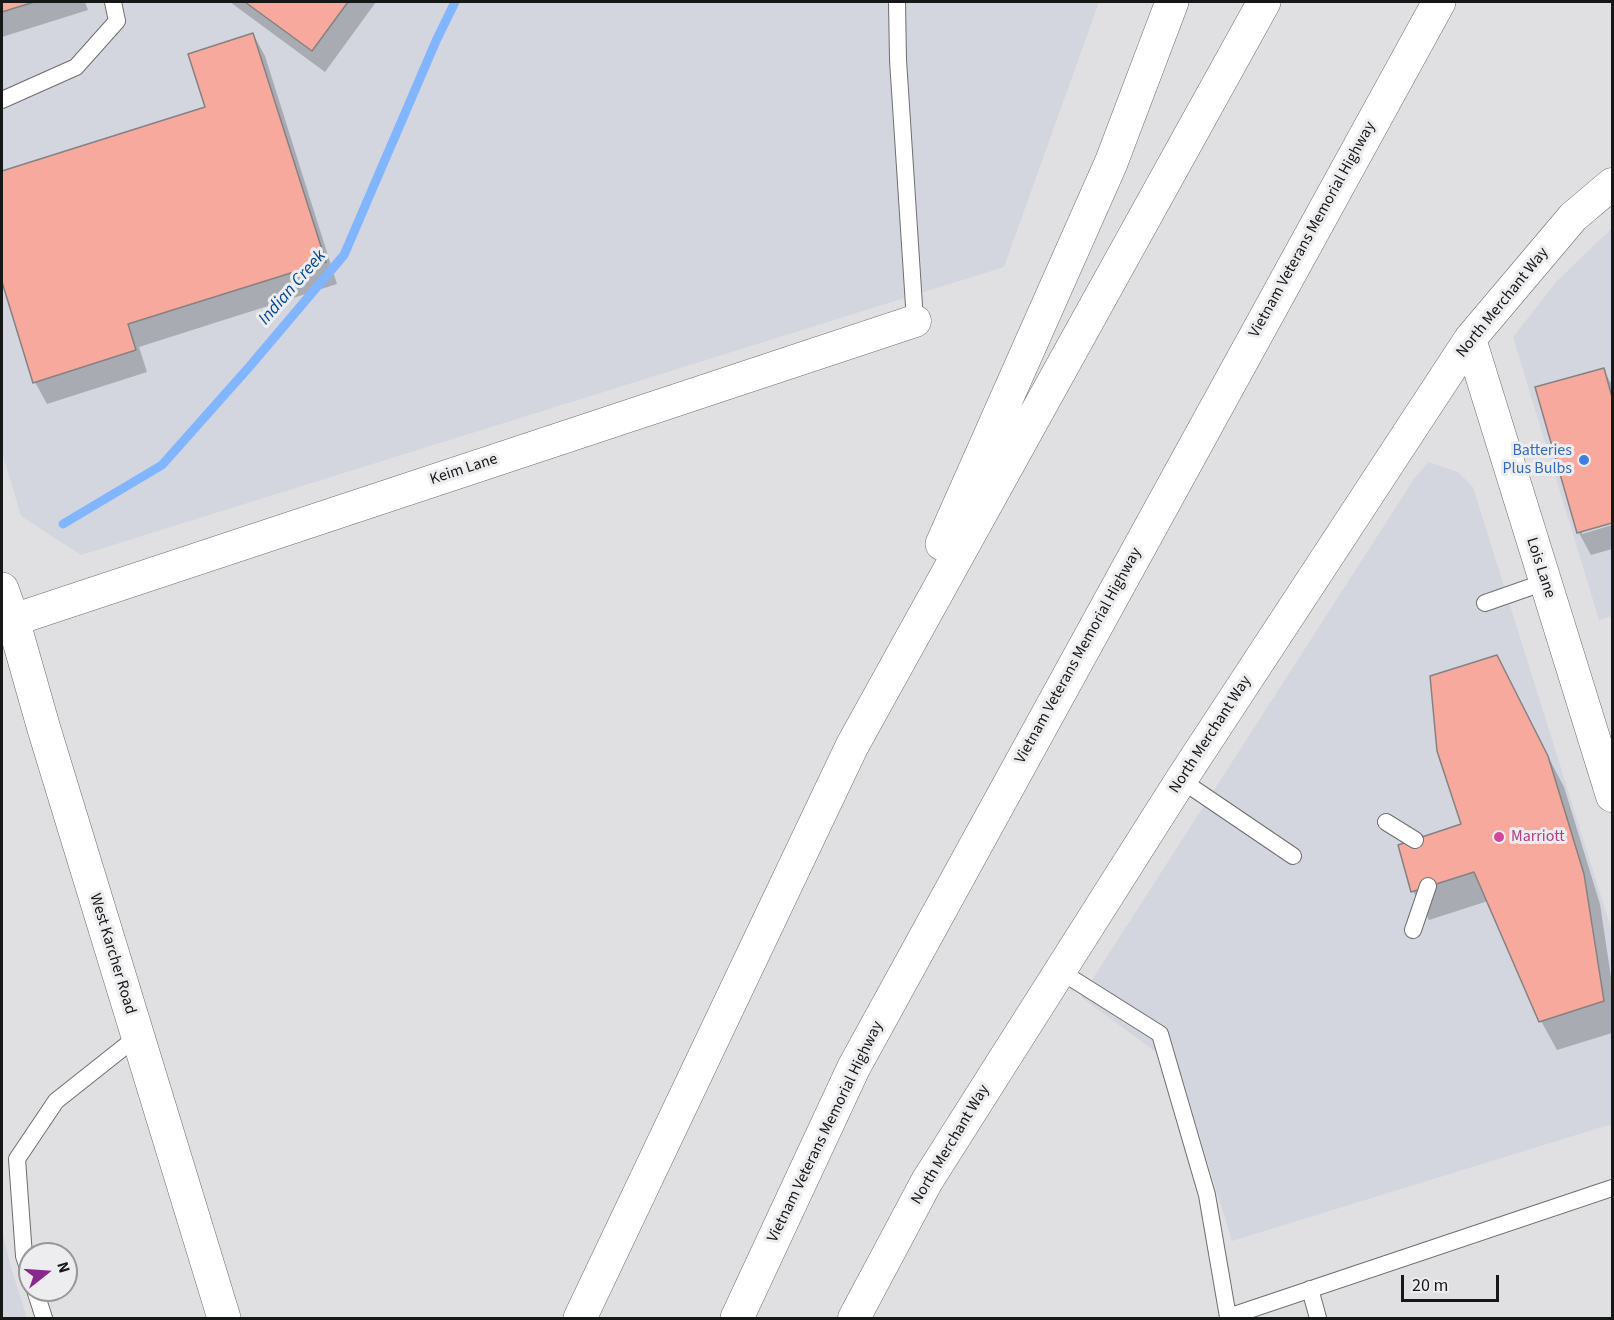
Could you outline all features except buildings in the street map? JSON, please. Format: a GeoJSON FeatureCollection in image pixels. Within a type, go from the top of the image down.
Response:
{"type":"FeatureCollection","features":[{"type":"Feature","properties":{"kind":"main road"},"geometry":{"type":"LineString","coordinates":[[580,1318],[852,746],[1111,163],[1172,2]]}},
{"type":"Feature","properties":{"kind":"main road"},"geometry":{"type":"LineString","coordinates":[[852,746],[1264,2]]}},
{"type":"Feature","properties":{"kind":"main road","name":"Vietnam Veterans Memorial Highway"},"geometry":{"type":"LineString","coordinates":[[737,1318],[854,1067],[1439,2]]}},
{"type":"Feature","properties":{"kind":"main road","name":"West Karcher Road"},"geometry":{"type":"LineString","coordinates":[[2,589],[7,622],[44,729],[224,1318]]}},
{"type":"Feature","properties":{"kind":"street","name":"North Merchant Way"},"geometry":{"type":"LineString","coordinates":[[854,1318],[927,1181],[1181,780],[1470,339],[1573,216],[1612,184]]}},
{"type":"Feature","properties":{"kind":"street","name":"Keim Lane"},"geometry":{"type":"LineString","coordinates":[[7,622],[915,321]]}},
{"type":"Feature","properties":{"kind":"street","name":"Lois Lane"},"geometry":{"type":"LineString","coordinates":[[1470,339],[1612,796]]}},
{"type":"Feature","properties":{"kind":"lane"},"geometry":{"type":"LineString","coordinates":[[2,100],[76,67],[117,21],[113,2]]}},
{"type":"Feature","properties":{"kind":"lane"},"geometry":{"type":"LineString","coordinates":[[897,2],[898,60],[915,321]]}},
{"type":"Feature","properties":{"kind":"lane"},"geometry":{"type":"LineString","coordinates":[[1485,603],[1545,582]]}},
{"type":"Feature","properties":{"kind":"lane"},"geometry":{"type":"LineString","coordinates":[[1181,780],[1293,856]]}},
{"type":"Feature","properties":{"kind":"lane"},"geometry":{"type":"LineString","coordinates":[[1386,822],[1415,840]]}},
{"type":"Feature","properties":{"kind":"lane"},"geometry":{"type":"LineString","coordinates":[[1413,930],[1428,886]]}},
{"type":"Feature","properties":{"kind":"lane"},"geometry":{"type":"LineString","coordinates":[[1060,971],[1160,1034],[1207,1195],[1228,1317],[1612,1188]]}},
{"type":"Feature","properties":{"kind":"lane"},"geometry":{"type":"LineString","coordinates":[[23,1242],[17,1159],[56,1101],[138,1036]]}},
{"type":"Feature","properties":{"kind":"lane"},"geometry":{"type":"LineString","coordinates":[[1310,1289],[1318,1318]]}},
{"type":"Feature","properties":{"kind":"lane"},"geometry":{"type":"LineString","coordinates":[[39,1302],[44,1318]]}},
{"type":"Feature","properties":{"kind":"shaded area"},"geometry":{"type":"Polygon","coordinates":[[[2,2],[1099,2],[1004,267],[81,555],[21,516],[2,452],[2,2]]]}},
{"type":"Feature","properties":{"kind":"shaded area"},"geometry":{"type":"Polygon","coordinates":[[[1612,228],[1612,616],[1599,620],[1513,337],[1557,281],[1612,228]]]}},
{"type":"Feature","properties":{"kind":"shaded area"},"geometry":{"type":"Polygon","coordinates":[[[1428,462],[1458,472],[1473,487],[1612,931],[1612,1124],[1232,1241],[1179,1069],[1081,997],[1414,479],[1428,462]]]}},
{"type":"Feature","properties":{"kind":"shaded area"},"geometry":{"type":"Polygon","coordinates":[[[2,1231],[18,1289],[18,1302],[22,1302],[27,1318],[2,1318],[2,1231]]]}},
{"type":"Feature","properties":{"kind":"waterway","name":"Indian Creek"},"geometry":{"type":"LineString","coordinates":[[63,524],[162,465],[344,255],[455,2]]}},
{"type":"Feature","properties":{"kind":"place","name":"Batteries Plus Bulbs"},"geometry":{"type":"Point","coordinates":[1584,460]}},
{"type":"Feature","properties":{"kind":"place","name":"Marriott"},"geometry":{"type":"Point","coordinates":[1499,837]}}]}
